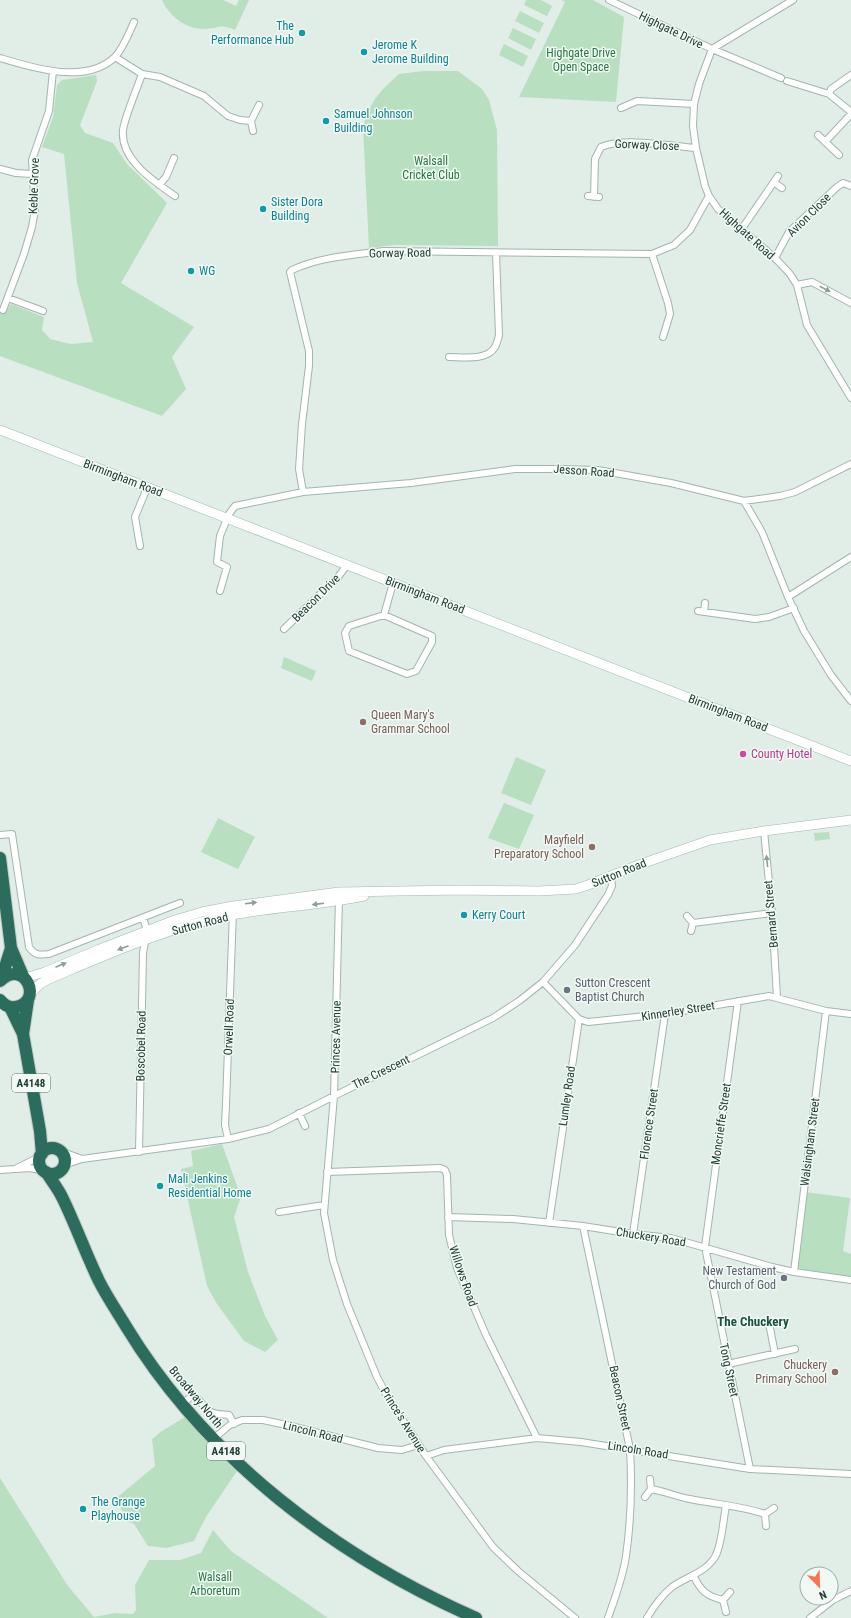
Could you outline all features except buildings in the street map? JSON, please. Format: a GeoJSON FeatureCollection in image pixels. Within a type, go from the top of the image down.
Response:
{"type":"FeatureCollection","features":[{"type":"Feature","properties":{"kind":"highway","name":"A4148"},"geometry":{"type":"LineString","coordinates":[[0,858],[11,948],[30,988],[23,1034],[40,1131]]}},
{"type":"Feature","properties":{"kind":"highway","name":"A4148"},"geometry":{"type":"LineString","coordinates":[[0,980],[11,948]]}},
{"type":"Feature","properties":{"kind":"highway","name":"A4148"},"geometry":{"type":"LineString","coordinates":[[0,980],[7,975],[15,974],[24,977]]}},
{"type":"Feature","properties":{"kind":"highway","name":"A4148"},"geometry":{"type":"LineString","coordinates":[[5,1006],[19,1006],[29,997]]}},
{"type":"Feature","properties":{"kind":"highway","name":"A4148"},"geometry":{"type":"LineString","coordinates":[[5,1006],[23,1034]]}},
{"type":"Feature","properties":{"kind":"highway"},"geometry":{"type":"LineString","coordinates":[[40,1131],[64,1158],[64,1166],[56,1173],[45,1172],[40,1166],[40,1131]]}},
{"type":"Feature","properties":{"kind":"highway"},"geometry":{"type":"LineString","coordinates":[[41,1155],[45,1151],[57,1150]]}},
{"type":"Feature","properties":{"kind":"highway","name":"Broadway North"},"geometry":{"type":"LineString","coordinates":[[63,1199],[64,1166]]}},
{"type":"Feature","properties":{"kind":"highway","name":"Broadway North"},"geometry":{"type":"LineString","coordinates":[[45,1172],[63,1199],[100,1283],[154,1368],[182,1404],[213,1439],[262,1484],[340,1544],[395,1578],[476,1618]]}},
{"type":"Feature","properties":{"kind":"street","name":"Highgate Drive"},"geometry":{"type":"LineString","coordinates":[[609,0],[712,49],[781,78]]}},
{"type":"Feature","properties":{"kind":"street"},"geometry":{"type":"LineString","coordinates":[[712,49],[793,0]]}},
{"type":"Feature","properties":{"kind":"street"},"geometry":{"type":"LineString","coordinates":[[0,58],[39,70],[72,72],[99,67],[115,57],[134,22]]}},
{"type":"Feature","properties":{"kind":"street","name":"Highgate Road"},"geometry":{"type":"LineString","coordinates":[[712,49],[698,84],[694,104],[693,126],[696,148],[705,186],[709,196],[718,209],[774,258],[790,274],[797,285]]}},
{"type":"Feature","properties":{"kind":"street"},"geometry":{"type":"LineString","coordinates":[[115,57],[142,74],[160,77],[204,96],[228,116],[240,120],[251,121]]}},
{"type":"Feature","properties":{"kind":"street","name":"Keble Grove"},"geometry":{"type":"LineString","coordinates":[[3,310],[32,227],[34,210],[32,160],[49,112],[53,71]]}},
{"type":"Feature","properties":{"kind":"street"},"geometry":{"type":"LineString","coordinates":[[142,74],[123,130],[123,137],[133,160],[139,168],[175,196]]}},
{"type":"Feature","properties":{"kind":"street"},"geometry":{"type":"LineString","coordinates":[[829,94],[831,89],[851,75]]}},
{"type":"Feature","properties":{"kind":"street"},"geometry":{"type":"LineString","coordinates":[[787,81],[829,94],[851,113],[826,142]]}},
{"type":"Feature","properties":{"kind":"street"},"geometry":{"type":"LineString","coordinates":[[621,108],[637,101],[694,104]]}},
{"type":"Feature","properties":{"kind":"street"},"geometry":{"type":"LineString","coordinates":[[253,131],[251,121],[259,105]]}},
{"type":"Feature","properties":{"kind":"street"},"geometry":{"type":"LineString","coordinates":[[818,135],[839,155]]}},
{"type":"Feature","properties":{"kind":"street","name":"Gorway Close"},"geometry":{"type":"LineString","coordinates":[[593,197],[595,158],[601,147],[610,143],[623,142],[696,148]]}},
{"type":"Feature","properties":{"kind":"street"},"geometry":{"type":"LineString","coordinates":[[160,185],[166,177],[174,158]]}},
{"type":"Feature","properties":{"kind":"street"},"geometry":{"type":"LineString","coordinates":[[0,169],[16,173],[32,174]]}},
{"type":"Feature","properties":{"kind":"street"},"geometry":{"type":"LineString","coordinates":[[741,230],[775,183],[778,176]]}},
{"type":"Feature","properties":{"kind":"street"},"geometry":{"type":"LineString","coordinates":[[775,183],[782,188]]}},
{"type":"Feature","properties":{"kind":"street","name":"Avion Close"},"geometry":{"type":"LineString","coordinates":[[774,258],[789,232],[837,187],[843,183],[851,186]]}},
{"type":"Feature","properties":{"kind":"street","name":"Gorway Road"},"geometry":{"type":"LineString","coordinates":[[303,492],[299,469],[302,424],[309,366],[309,351],[290,272],[292,270],[318,262],[348,256],[383,252],[652,254],[674,245],[690,230],[709,196]]}},
{"type":"Feature","properties":{"kind":"street"},"geometry":{"type":"LineString","coordinates":[[449,357],[482,356],[489,354],[495,348],[499,335],[496,252]]}},
{"type":"Feature","properties":{"kind":"street"},"geometry":{"type":"LineString","coordinates":[[652,254],[668,303],[670,314],[663,337]]}},
{"type":"Feature","properties":{"kind":"street"},"geometry":{"type":"LineString","coordinates":[[851,303],[812,282],[797,285],[807,325],[851,398]]}},
{"type":"Feature","properties":{"kind":"street"},"geometry":{"type":"LineString","coordinates":[[8,298],[43,311]]}},
{"type":"Feature","properties":{"kind":"street"},"geometry":{"type":"LineString","coordinates":[[459,349],[459,357]]}},
{"type":"Feature","properties":{"kind":"street","name":"Birmingham Road"},"geometry":{"type":"LineString","coordinates":[[0,430],[851,761]]}},
{"type":"Feature","properties":{"kind":"street"},"geometry":{"type":"LineString","coordinates":[[851,464],[795,492],[780,496],[744,501],[762,532],[788,597],[804,631],[817,654],[851,701]]}},
{"type":"Feature","properties":{"kind":"street","name":"Jesson Road"},"geometry":{"type":"LineString","coordinates":[[227,519],[235,506],[303,492],[411,483],[515,468],[598,470],[671,484],[744,501]]}},
{"type":"Feature","properties":{"kind":"street"},"geometry":{"type":"LineString","coordinates":[[140,546],[135,517],[147,488]]}},
{"type":"Feature","properties":{"kind":"street"},"geometry":{"type":"LineString","coordinates":[[220,591],[227,568],[217,562],[220,536],[227,519]]}},
{"type":"Feature","properties":{"kind":"street"},"geometry":{"type":"LineString","coordinates":[[788,597],[851,557]]}},
{"type":"Feature","properties":{"kind":"street","name":"Beacon Drive"},"geometry":{"type":"LineString","coordinates":[[284,629],[338,577],[347,565]]}},
{"type":"Feature","properties":{"kind":"street"},"geometry":{"type":"LineString","coordinates":[[384,615],[393,583]]}},
{"type":"Feature","properties":{"kind":"street"},"geometry":{"type":"LineString","coordinates":[[705,603],[701,612],[755,619],[769,617],[794,608]]}},
{"type":"Feature","properties":{"kind":"street"},"geometry":{"type":"LineString","coordinates":[[384,615],[432,636],[432,642],[416,670],[413,672],[407,674],[349,651],[345,633],[349,626],[384,615]]}},
{"type":"Feature","properties":{"kind":"street","name":"Sutton Road"},"geometry":{"type":"LineString","coordinates":[[24,977],[45,972],[146,930],[202,912],[234,906],[383,892],[563,890],[588,885],[641,864],[710,840],[764,831],[851,820]]}},
{"type":"Feature","properties":{"kind":"street","name":"Bernard Street"},"geometry":{"type":"LineString","coordinates":[[764,831],[772,913],[777,997]]}},
{"type":"Feature","properties":{"kind":"street"},"geometry":{"type":"LineString","coordinates":[[0,835],[12,834],[27,938],[29,947],[33,953],[38,955],[49,954],[180,903]]}},
{"type":"Feature","properties":{"kind":"street","name":"The Crescent"},"geometry":{"type":"LineString","coordinates":[[64,1166],[82,1159],[228,1139],[269,1130],[334,1096],[493,1018],[519,1001],[543,982],[575,945],[601,907],[612,886],[611,876]]}},
{"type":"Feature","properties":{"kind":"street","name":"Sutton Road"},"geometry":{"type":"LineString","coordinates":[[29,997],[40,984],[49,979],[145,940],[188,926],[233,915],[339,897]]}},
{"type":"Feature","properties":{"kind":"street","name":"Princes Avenue"},"geometry":{"type":"LineString","coordinates":[[327,1172],[334,1096],[339,897]]}},
{"type":"Feature","properties":{"kind":"street","name":"Orwell Road"},"geometry":{"type":"LineString","coordinates":[[228,1139],[226,1104],[234,906]]}},
{"type":"Feature","properties":{"kind":"street"},"geometry":{"type":"LineString","coordinates":[[693,923],[772,913]]}},
{"type":"Feature","properties":{"kind":"street"},"geometry":{"type":"LineString","coordinates":[[687,916],[693,923]]}},
{"type":"Feature","properties":{"kind":"street","name":"Boscobel Road"},"geometry":{"type":"LineString","coordinates":[[139,1152],[143,953],[146,930],[143,918]]}},
{"type":"Feature","properties":{"kind":"street"},"geometry":{"type":"LineString","coordinates":[[691,931],[693,923]]}},
{"type":"Feature","properties":{"kind":"street"},"geometry":{"type":"LineString","coordinates":[[543,982],[579,1019]]}},
{"type":"Feature","properties":{"kind":"street","name":"Kinnerley Street"},"geometry":{"type":"LineString","coordinates":[[579,1019],[588,1022],[665,1014],[769,996],[826,1011],[851,1014]]}},
{"type":"Feature","properties":{"kind":"street","name":"Moncrieffe Street"},"geometry":{"type":"LineString","coordinates":[[705,1247],[738,1001]]}},
{"type":"Feature","properties":{"kind":"street","name":"Walsingham Street"},"geometry":{"type":"LineString","coordinates":[[794,1272],[826,1011]]}},
{"type":"Feature","properties":{"kind":"street","name":"Florence Street"},"geometry":{"type":"LineString","coordinates":[[632,1234],[665,1014]]}},
{"type":"Feature","properties":{"kind":"street","name":"Lumley Road"},"geometry":{"type":"LineString","coordinates":[[549,1223],[579,1019]]}},
{"type":"Feature","properties":{"kind":"street"},"geometry":{"type":"LineString","coordinates":[[299,1114],[305,1126]]}},
{"type":"Feature","properties":{"kind":"street","name":"The Crescent"},"geometry":{"type":"LineString","coordinates":[[57,1150],[82,1159]]}},
{"type":"Feature","properties":{"kind":"street"},"geometry":{"type":"LineString","coordinates":[[16,1168],[41,1155]]}},
{"type":"Feature","properties":{"kind":"street"},"geometry":{"type":"LineString","coordinates":[[0,1170],[30,1168],[45,1172]]}},
{"type":"Feature","properties":{"kind":"street","name":"Willows Road"},"geometry":{"type":"LineString","coordinates":[[327,1172],[440,1168],[445,1170],[447,1175],[449,1235],[457,1268],[486,1336],[537,1438]]}},
{"type":"Feature","properties":{"kind":"street","name":"Prince's Avenue"},"geometry":{"type":"LineString","coordinates":[[327,1172],[324,1213],[333,1260],[347,1304],[383,1390],[418,1445],[493,1547],[506,1561],[575,1618]]}},
{"type":"Feature","properties":{"kind":"street"},"geometry":{"type":"LineString","coordinates":[[279,1212],[324,1205]]}},
{"type":"Feature","properties":{"kind":"street","name":"Chuckery Road"},"geometry":{"type":"LineString","coordinates":[[448,1217],[513,1219],[583,1226],[632,1234],[671,1238],[749,1261],[794,1272],[851,1280]]}},
{"type":"Feature","properties":{"kind":"street","name":"Beacon Street"},"geometry":{"type":"LineString","coordinates":[[583,1226],[630,1449],[632,1485],[626,1557],[616,1597],[608,1618]]}},
{"type":"Feature","properties":{"kind":"street","name":"Tong Street"},"geometry":{"type":"LineString","coordinates":[[705,1247],[750,1469]]}},
{"type":"Feature","properties":{"kind":"street"},"geometry":{"type":"LineString","coordinates":[[769,1323],[775,1354]]}},
{"type":"Feature","properties":{"kind":"street"},"geometry":{"type":"LineString","coordinates":[[728,1364],[795,1349]]}},
{"type":"Feature","properties":{"kind":"street"},"geometry":{"type":"LineString","coordinates":[[182,1404],[192,1396],[197,1398],[208,1410],[221,1415],[229,1415],[234,1424]]}},
{"type":"Feature","properties":{"kind":"street","name":"Lincoln Road"},"geometry":{"type":"LineString","coordinates":[[213,1439],[230,1425],[242,1420],[271,1422],[378,1448],[402,1450],[418,1445]]}},
{"type":"Feature","properties":{"kind":"street","name":"Lincoln Road"},"geometry":{"type":"LineString","coordinates":[[426,1456],[444,1450],[537,1438],[630,1449],[750,1469],[851,1474]]}},
{"type":"Feature","properties":{"kind":"street"},"geometry":{"type":"LineString","coordinates":[[645,1497],[651,1489],[650,1479]]}},
{"type":"Feature","properties":{"kind":"street"},"geometry":{"type":"LineString","coordinates":[[651,1489],[726,1506],[742,1507],[765,1514]]}},
{"type":"Feature","properties":{"kind":"street"},"geometry":{"type":"LineString","coordinates":[[647,1618],[661,1596],[673,1586],[709,1564],[716,1556],[726,1506]]}},
{"type":"Feature","properties":{"kind":"street"},"geometry":{"type":"LineString","coordinates":[[765,1514],[774,1508]]}},
{"type":"Feature","properties":{"kind":"street"},"geometry":{"type":"LineString","coordinates":[[765,1514],[766,1526]]}},
{"type":"Feature","properties":{"kind":"street"},"geometry":{"type":"LineString","coordinates":[[693,1575],[706,1595],[724,1600]]}},
{"type":"Feature","properties":{"kind":"street"},"geometry":{"type":"LineString","coordinates":[[810,1618],[832,1600],[851,1591]]}},
{"type":"Feature","properties":{"kind":"street"},"geometry":{"type":"LineString","coordinates":[[726,1612],[724,1600],[730,1592]]}},
{"type":"Feature","properties":{"kind":"green space"},"geometry":{"type":"Polygon","coordinates":[[[162,0],[223,0],[236,6],[239,0],[249,0],[235,30],[226,27],[204,29],[191,27],[174,17],[169,12],[162,0]]]}},
{"type":"Feature","properties":{"kind":"green space"},"geometry":{"type":"Polygon","coordinates":[[[526,0],[541,0],[552,6],[547,16],[524,5],[526,0]]]}},
{"type":"Feature","properties":{"kind":"green space","name":"Highgate Drive Open Space"},"geometry":{"type":"Polygon","coordinates":[[[561,0],[593,0],[624,17],[616,102],[519,97],[565,2],[561,0]]]}},
{"type":"Feature","properties":{"kind":"green space"},"geometry":{"type":"Polygon","coordinates":[[[520,11],[544,23],[539,33],[515,21],[520,11]]]}},
{"type":"Feature","properties":{"kind":"green space"},"geometry":{"type":"Polygon","coordinates":[[[513,28],[536,39],[531,50],[508,38],[513,28]]]}},
{"type":"Feature","properties":{"kind":"green space"},"geometry":{"type":"Polygon","coordinates":[[[504,44],[528,56],[523,67],[499,55],[504,44]]]}},
{"type":"Feature","properties":{"kind":"green space","name":"Walsall Cricket Club"},"geometry":{"type":"Polygon","coordinates":[[[423,71],[458,71],[482,89],[489,100],[497,130],[498,246],[394,245],[369,248],[363,127],[367,113],[383,89],[399,74],[423,71]]]}},
{"type":"Feature","properties":{"kind":"green space"},"geometry":{"type":"Polygon","coordinates":[[[96,75],[97,81],[80,125],[85,133],[113,143],[127,164],[167,203],[121,283],[194,327],[172,357],[186,389],[162,416],[0,356],[0,310],[6,312],[11,304],[44,317],[42,330],[50,339],[71,344],[93,342],[77,283],[64,154],[42,147],[53,117],[57,85],[62,80],[96,75]]]}},
{"type":"Feature","properties":{"kind":"green space"},"geometry":{"type":"Polygon","coordinates":[[[284,657],[316,671],[312,681],[281,668],[284,657]]]}},
{"type":"Feature","properties":{"kind":"green space"},"geometry":{"type":"Polygon","coordinates":[[[516,757],[546,770],[531,805],[501,793],[516,757]]]}},
{"type":"Feature","properties":{"kind":"green space"},"geometry":{"type":"Polygon","coordinates":[[[504,803],[534,815],[519,849],[488,838],[504,803]]]}},
{"type":"Feature","properties":{"kind":"green space"},"geometry":{"type":"Polygon","coordinates":[[[218,818],[255,837],[238,869],[201,852],[218,818]]]}},
{"type":"Feature","properties":{"kind":"green space"},"geometry":{"type":"Polygon","coordinates":[[[829,832],[830,839],[815,841],[814,833],[829,832]]]}},
{"type":"Feature","properties":{"kind":"green space"},"geometry":{"type":"Polygon","coordinates":[[[222,1144],[241,1197],[234,1217],[248,1272],[265,1316],[278,1340],[265,1352],[244,1341],[217,1304],[207,1286],[181,1169],[193,1166],[191,1151],[222,1144]]]}},
{"type":"Feature","properties":{"kind":"green space"},"geometry":{"type":"Polygon","coordinates":[[[806,1192],[850,1198],[843,1251],[851,1254],[851,1278],[827,1273],[796,1271],[806,1192]]]}},
{"type":"Feature","properties":{"kind":"green space"},"geometry":{"type":"Polygon","coordinates":[[[185,1417],[237,1471],[206,1517],[194,1541],[167,1548],[148,1546],[134,1524],[119,1518],[123,1512],[115,1499],[155,1466],[152,1439],[185,1417]]]}},
{"type":"Feature","properties":{"kind":"green space","name":"Walsall Arboretum"},"geometry":{"type":"Polygon","coordinates":[[[0,1478],[68,1586],[94,1617],[115,1613],[133,1614],[136,1610],[135,1585],[149,1560],[180,1560],[201,1553],[213,1530],[231,1551],[328,1618],[0,1618],[0,1478]]]}},
{"type":"Feature","properties":{"kind":"place","name":"The Performance Hub"},"geometry":{"type":"Point","coordinates":[302,33]}},
{"type":"Feature","properties":{"kind":"place","name":"Jerome K Jerome Building"},"geometry":{"type":"Point","coordinates":[364,52]}},
{"type":"Feature","properties":{"kind":"place","name":"Samuel Johnson Building"},"geometry":{"type":"Point","coordinates":[326,121]}},
{"type":"Feature","properties":{"kind":"place","name":"Sister Dora Building"},"geometry":{"type":"Point","coordinates":[263,209]}},
{"type":"Feature","properties":{"kind":"place","name":"WG"},"geometry":{"type":"Point","coordinates":[191,271]}},
{"type":"Feature","properties":{"kind":"place","name":"Queen Mary's Grammar School"},"geometry":{"type":"Point","coordinates":[363,722]}},
{"type":"Feature","properties":{"kind":"place","name":"County Hotel"},"geometry":{"type":"Point","coordinates":[743,754]}},
{"type":"Feature","properties":{"kind":"place","name":"Mayfield Preparatory School"},"geometry":{"type":"Point","coordinates":[592,847]}},
{"type":"Feature","properties":{"kind":"place","name":"Kerry Court"},"geometry":{"type":"Point","coordinates":[464,915]}},
{"type":"Feature","properties":{"kind":"place","name":"Sutton Crescent Baptist Church"},"geometry":{"type":"Point","coordinates":[567,990]}},
{"type":"Feature","properties":{"kind":"place","name":"Mali Jenkins Residential Home"},"geometry":{"type":"Point","coordinates":[160,1186]}},
{"type":"Feature","properties":{"kind":"place","name":"New Testament Church of God"},"geometry":{"type":"Point","coordinates":[784,1278]}},
{"type":"Feature","properties":{"kind":"place","name":"Chuckery Primary School"},"geometry":{"type":"Point","coordinates":[835,1372]}},
{"type":"Feature","properties":{"kind":"place","name":"The Grange Playhouse"},"geometry":{"type":"Point","coordinates":[83,1509]}},
{"type":"Feature","properties":{"kind":"district","name":"The Chuckery"},"geometry":{"type":"Point","coordinates":[753,1321]}}]}
